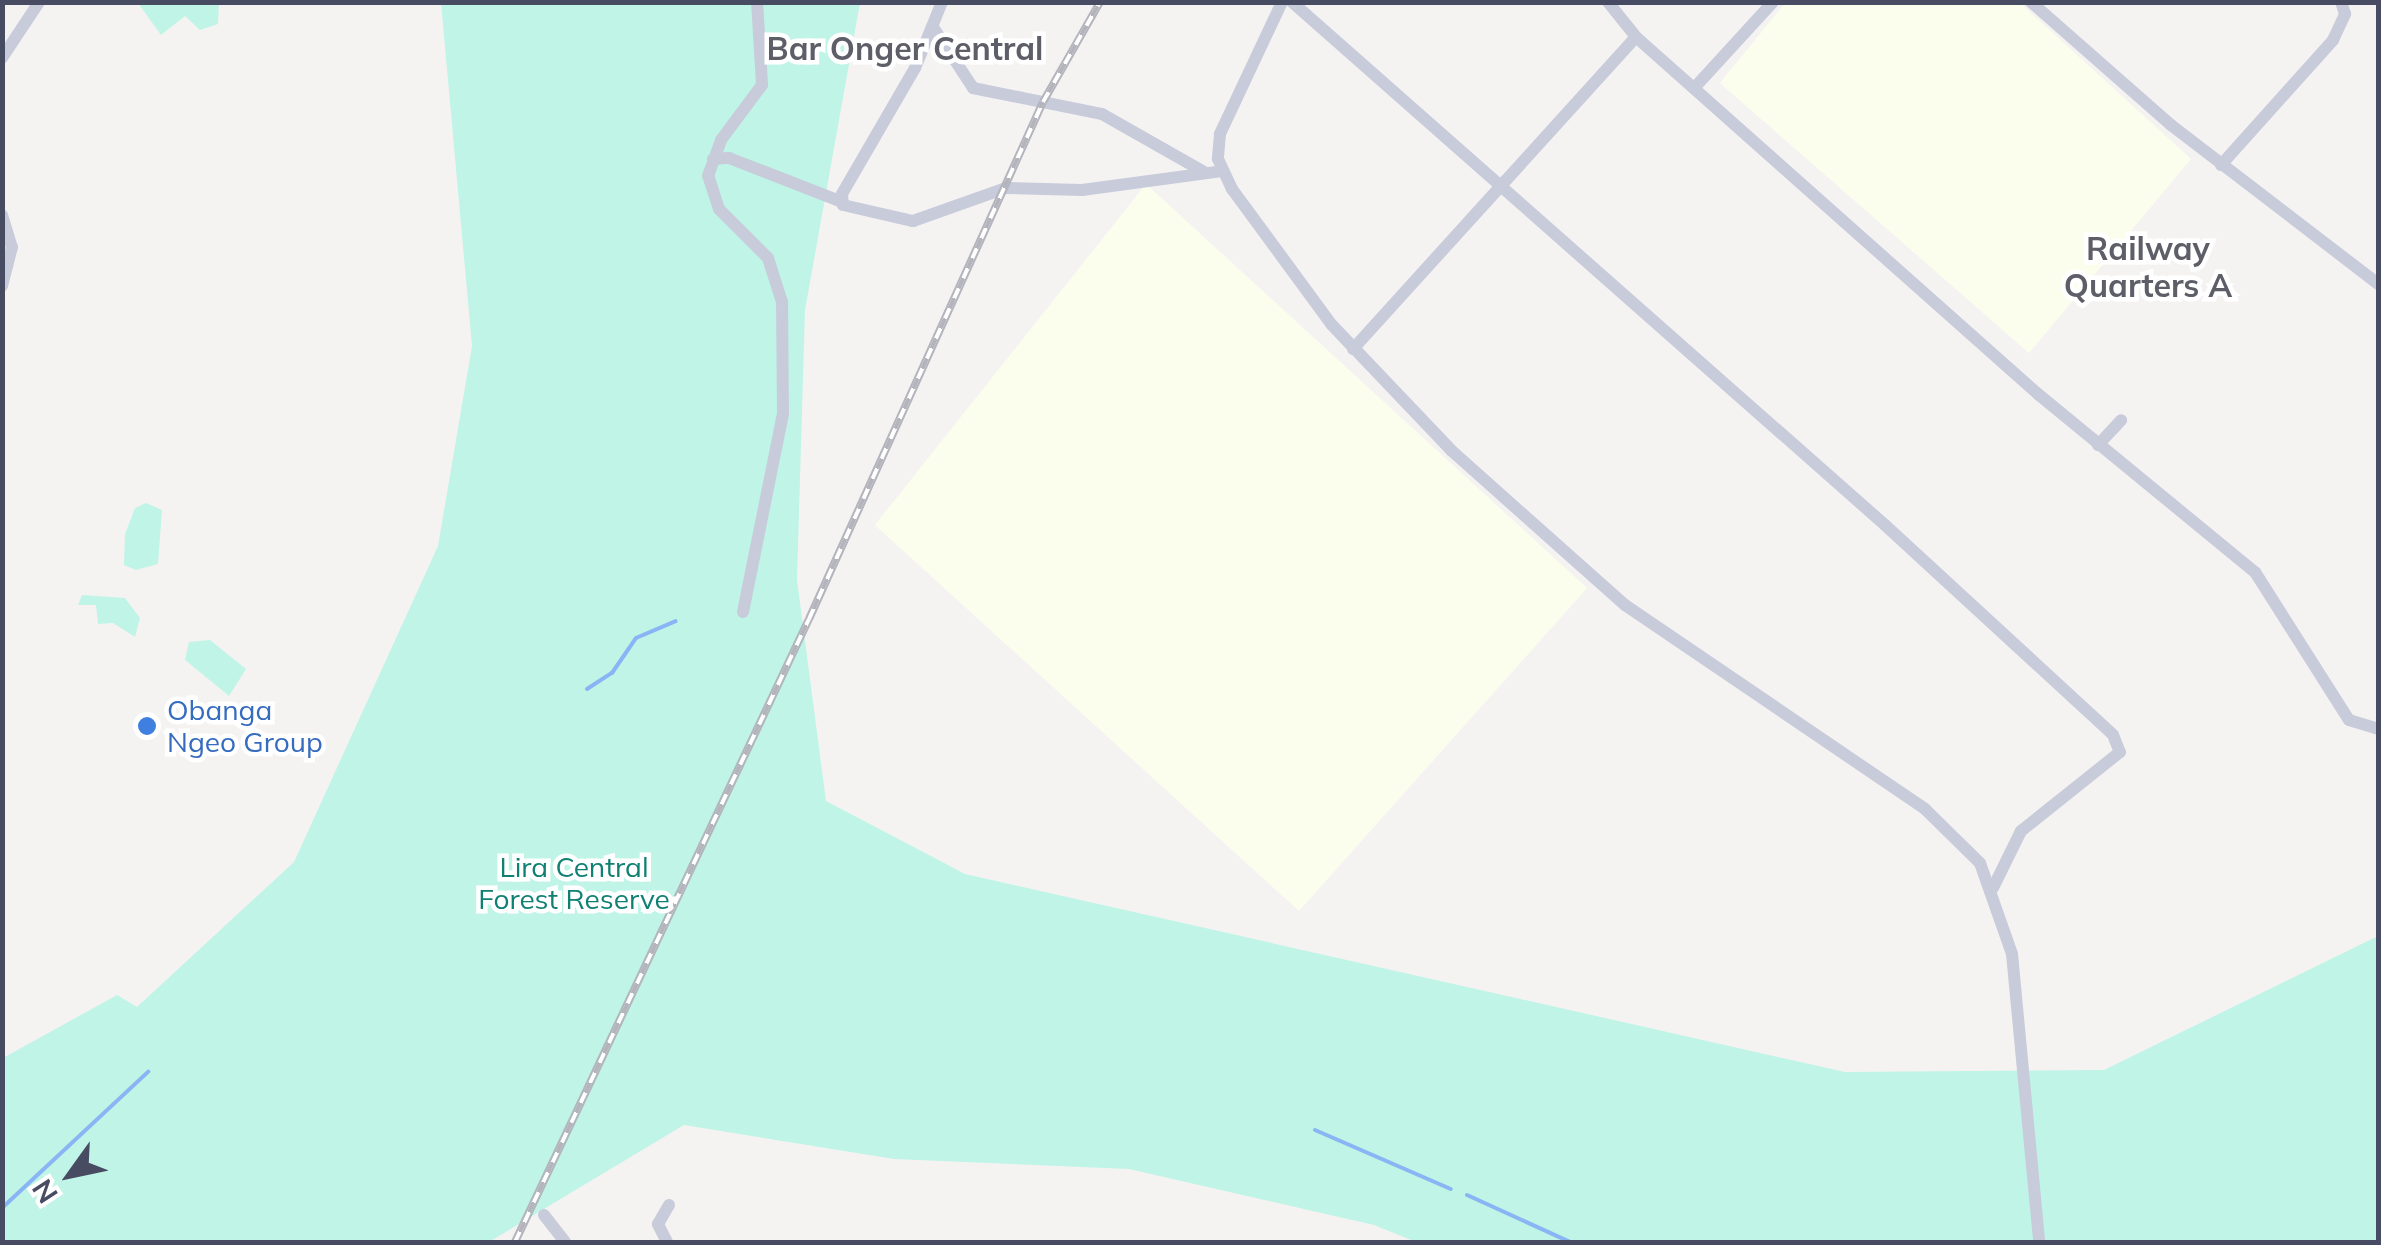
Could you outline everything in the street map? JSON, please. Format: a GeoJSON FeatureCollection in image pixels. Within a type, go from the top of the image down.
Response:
{"type":"FeatureCollection","features":[{"type":"Feature","properties":{"kind":"street"},"geometry":{"type":"LineString","coordinates":[[2,58],[39,2]]}},
{"type":"Feature","properties":{"kind":"street"},"geometry":{"type":"LineString","coordinates":[[743,612],[782,414],[782,302],[768,258],[711,195],[713,158],[721,140],[762,85],[758,2]]}},
{"type":"Feature","properties":{"kind":"street"},"geometry":{"type":"LineString","coordinates":[[840,201],[934,27],[942,2]]}},
{"type":"Feature","properties":{"kind":"street"},"geometry":{"type":"LineString","coordinates":[[1282,2],[1220,134],[1222,172],[1353,350],[1452,451],[1625,605],[1926,809],[1971,851],[1993,888],[2022,1024],[2039,1242]]}},
{"type":"Feature","properties":{"kind":"street"},"geometry":{"type":"LineString","coordinates":[[1292,2],[2112,735],[2120,752],[2021,831],[1993,888]]}},
{"type":"Feature","properties":{"kind":"street"},"geometry":{"type":"LineString","coordinates":[[1608,2],[1636,36],[1696,86],[1802,189],[2098,445],[2255,572],[2349,720],[2378,729]]}},
{"type":"Feature","properties":{"kind":"street"},"geometry":{"type":"LineString","coordinates":[[1696,86],[1773,2]]}},
{"type":"Feature","properties":{"kind":"street"},"geometry":{"type":"LineString","coordinates":[[2031,2],[2221,165],[2378,284]]}},
{"type":"Feature","properties":{"kind":"street"},"geometry":{"type":"LineString","coordinates":[[2221,165],[2333,40],[2342,25],[2341,2]]}},
{"type":"Feature","properties":{"kind":"street"},"geometry":{"type":"LineString","coordinates":[[934,27],[974,88],[1102,114],[1204,172]]}},
{"type":"Feature","properties":{"kind":"street"},"geometry":{"type":"LineString","coordinates":[[1353,350],[1636,36]]}},
{"type":"Feature","properties":{"kind":"street"},"geometry":{"type":"LineString","coordinates":[[721,140],[729,158]]}},
{"type":"Feature","properties":{"kind":"street"},"geometry":{"type":"LineString","coordinates":[[713,158],[729,158],[859,212],[912,221],[1006,188],[1082,190],[1222,172]]}},
{"type":"Feature","properties":{"kind":"street"},"geometry":{"type":"LineString","coordinates":[[2,215],[12,248],[2,286]]}},
{"type":"Feature","properties":{"kind":"street"},"geometry":{"type":"LineString","coordinates":[[2098,445],[2121,420]]}},
{"type":"Feature","properties":{"kind":"street"},"geometry":{"type":"LineString","coordinates":[[667,1242],[658,1224],[669,1205]]}},
{"type":"Feature","properties":{"kind":"street"},"geometry":{"type":"LineString","coordinates":[[544,1216],[566,1242]]}},
{"type":"Feature","properties":{"kind":"shaded area"},"geometry":{"type":"Polygon","coordinates":[[[1786,2],[2020,3],[2191,159],[2029,353],[1720,83],[1786,2]]]}},
{"type":"Feature","properties":{"kind":"shaded area"},"geometry":{"type":"Polygon","coordinates":[[[1146,184],[1587,588],[1299,911],[875,525],[1146,184]]]}},
{"type":"Feature","properties":{"kind":"green space"},"geometry":{"type":"Polygon","coordinates":[[[138,3],[219,3],[218,24],[200,30],[185,16],[161,35],[138,3]]]}},
{"type":"Feature","properties":{"kind":"green space","name":"Lira Central Forest Reserve"},"geometry":{"type":"Polygon","coordinates":[[[441,3],[860,3],[805,310],[797,580],[826,801],[965,874],[1845,1072],[2104,1070],[2378,936],[2378,1242],[1416,1242],[1374,1225],[1129,1169],[894,1159],[684,1125],[489,1242],[3,1242],[3,1058],[117,995],[137,1007],[294,862],[438,546],[472,346],[441,3]]]}},
{"type":"Feature","properties":{"kind":"green space"},"geometry":{"type":"Polygon","coordinates":[[[146,503],[162,510],[158,564],[136,570],[124,565],[125,534],[135,508],[146,503]]]}},
{"type":"Feature","properties":{"kind":"green space"},"geometry":{"type":"Polygon","coordinates":[[[82,595],[125,598],[140,618],[135,637],[113,623],[98,624],[96,605],[78,605],[82,595]]]}},
{"type":"Feature","properties":{"kind":"green space"},"geometry":{"type":"Polygon","coordinates":[[[210,640],[246,669],[229,696],[185,660],[189,642],[210,640]]]}},
{"type":"Feature","properties":{"kind":"waterway"},"geometry":{"type":"LineString","coordinates":[[587,689],[612,673],[636,638],[676,621]]}},
{"type":"Feature","properties":{"kind":"waterway"},"geometry":{"type":"LineString","coordinates":[[2,1208],[148,1072]]}},
{"type":"Feature","properties":{"kind":"waterway"},"geometry":{"type":"LineString","coordinates":[[1315,1130],[1451,1189]]}},
{"type":"Feature","properties":{"kind":"waterway"},"geometry":{"type":"LineString","coordinates":[[1467,1195],[1570,1242]]}},
{"type":"Feature","properties":{"kind":"railway"},"geometry":{"type":"LineString","coordinates":[[515,1242],[809,619],[1043,102],[1100,2]]}},
{"type":"Feature","properties":{"kind":"place","name":"Obanga Ngeo Group"},"geometry":{"type":"Point","coordinates":[147,726]}},
{"type":"Feature","properties":{"kind":"district","name":"Bar Onger Central"},"geometry":{"type":"Point","coordinates":[905,48]}},
{"type":"Feature","properties":{"kind":"district","name":"Railway Quarters A"},"geometry":{"type":"Point","coordinates":[2148,268]}}]}
